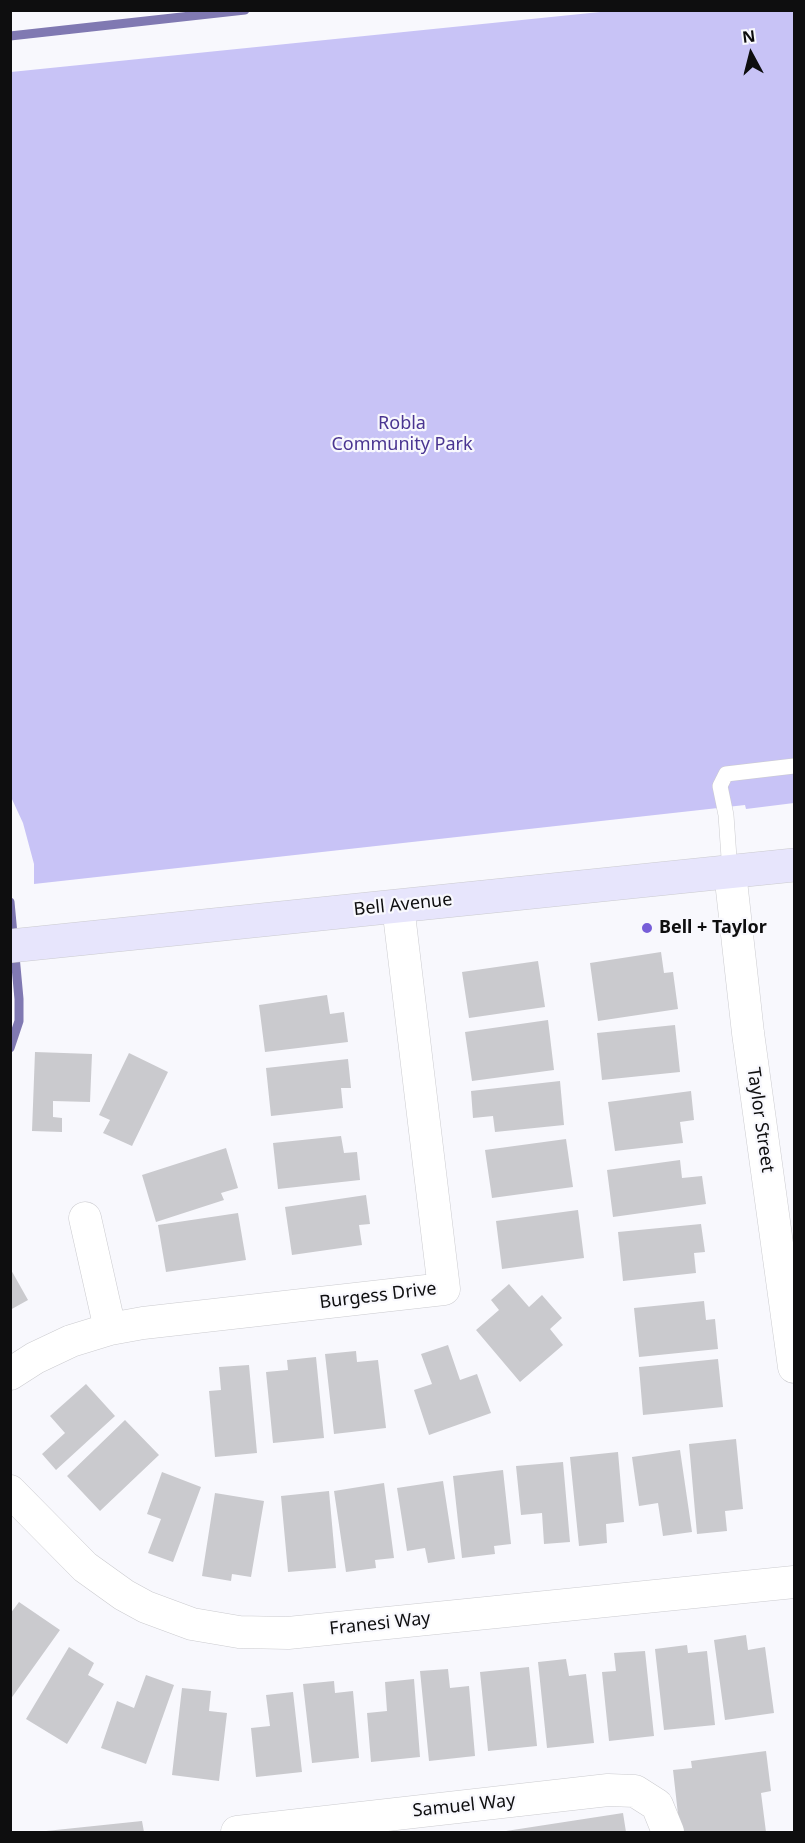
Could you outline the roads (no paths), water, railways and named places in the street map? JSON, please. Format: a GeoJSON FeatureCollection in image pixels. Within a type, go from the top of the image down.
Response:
{"type":"FeatureCollection","features":[{"type":"Feature","properties":{"kind":"main road","name":"Bell Avenue"},"geometry":{"type":"LineString","coordinates":[[10,946],[795,865]]}},
{"type":"Feature","properties":{"kind":"street","name":"Taylor Street"},"geometry":{"type":"LineString","coordinates":[[730,872],[748,1033],[789,1284],[795,1367]]}},
{"type":"Feature","properties":{"kind":"street","name":"Burgess Drive"},"geometry":{"type":"LineString","coordinates":[[10,1374],[35,1358],[71,1341],[110,1329],[143,1323],[444,1289],[398,906]]}},
{"type":"Feature","properties":{"kind":"street"},"geometry":{"type":"LineString","coordinates":[[85,1218],[110,1329]]}},
{"type":"Feature","properties":{"kind":"street","name":"Franesi Way"},"geometry":{"type":"LineString","coordinates":[[10,1491],[85,1567],[124,1595],[192,1624],[239,1632],[288,1633],[795,1582]]}},
{"type":"Feature","properties":{"kind":"street","name":"Samuel Way"},"geometry":{"type":"LineString","coordinates":[[237,1833],[608,1790],[635,1791],[657,1805],[668,1833]]}},
{"type":"Feature","properties":{"kind":"lane"},"geometry":{"type":"LineString","coordinates":[[730,872],[726,815],[720,786],[726,774],[795,766]]}},
{"type":"Feature","properties":{"kind":"waterway"},"geometry":{"type":"LineString","coordinates":[[10,36],[245,10]]}},
{"type":"Feature","properties":{"kind":"waterway"},"geometry":{"type":"LineString","coordinates":[[10,902],[19,999],[19,1021],[10,1048]]}},
{"type":"Feature","properties":{"kind":"place","name":"Bell + Taylor"},"geometry":{"type":"Point","coordinates":[647,928]}},
{"type":"Feature","properties":{"kind":"park label","name":"Robla Community Park"},"geometry":{"type":"Point","coordinates":[402,434]}}]}
